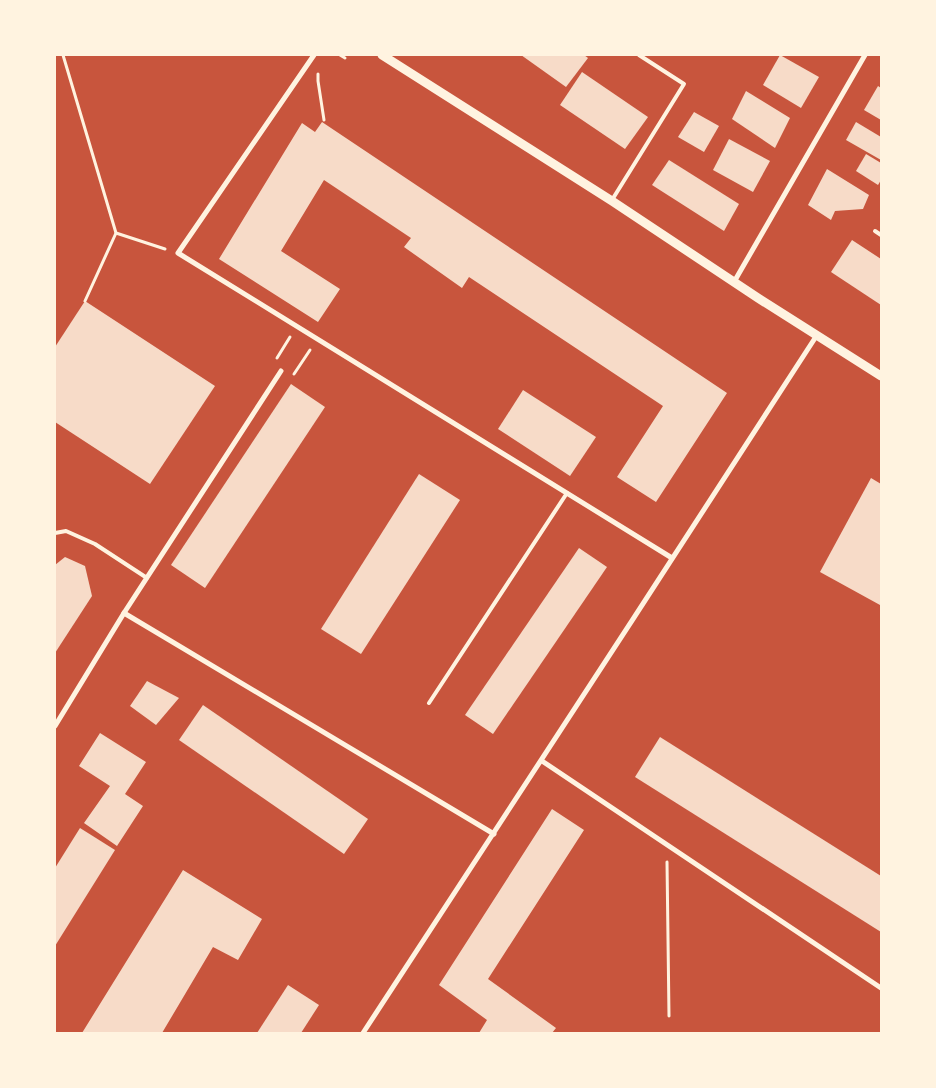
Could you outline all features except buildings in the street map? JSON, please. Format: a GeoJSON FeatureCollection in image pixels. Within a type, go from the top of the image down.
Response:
{"type":"FeatureCollection","features":[{"type":"Feature","properties":{"kind":"street"},"geometry":{"type":"LineString","coordinates":[[314,55],[178,253],[672,558]]}},
{"type":"Feature","properties":{"kind":"street"},"geometry":{"type":"LineString","coordinates":[[382,55],[612,201],[881,376]]}},
{"type":"Feature","properties":{"kind":"street"},"geometry":{"type":"LineString","coordinates":[[734,282],[865,55]]}},
{"type":"Feature","properties":{"kind":"street"},"geometry":{"type":"LineString","coordinates":[[363,1033],[542,761],[817,336]]}},
{"type":"Feature","properties":{"kind":"street"},"geometry":{"type":"LineString","coordinates":[[55,726],[124,614],[281,371]]}},
{"type":"Feature","properties":{"kind":"street"},"geometry":{"type":"LineString","coordinates":[[124,614],[494,834]]}},
{"type":"Feature","properties":{"kind":"street"},"geometry":{"type":"LineString","coordinates":[[542,761],[881,988]]}},
{"type":"Feature","properties":{"kind":"lane"},"geometry":{"type":"LineString","coordinates":[[612,201],[684,84],[639,55]]}},
{"type":"Feature","properties":{"kind":"lane"},"geometry":{"type":"LineString","coordinates":[[875,231],[881,235]]}},
{"type":"Feature","properties":{"kind":"lane"},"geometry":{"type":"LineString","coordinates":[[429,703],[567,493]]}},
{"type":"Feature","properties":{"kind":"lane"},"geometry":{"type":"LineString","coordinates":[[55,533],[66,531],[95,544],[147,578]]}},
{"type":"Feature","properties":{"kind":"path"},"geometry":{"type":"LineString","coordinates":[[63,55],[116,233],[85,301]]}},
{"type":"Feature","properties":{"kind":"path"},"geometry":{"type":"LineString","coordinates":[[340,55],[346,58]]}},
{"type":"Feature","properties":{"kind":"path"},"geometry":{"type":"LineString","coordinates":[[318,72],[324,120]]}},
{"type":"Feature","properties":{"kind":"path"},"geometry":{"type":"LineString","coordinates":[[116,233],[178,253]]}},
{"type":"Feature","properties":{"kind":"path"},"geometry":{"type":"LineString","coordinates":[[297,326],[273,365],[281,371],[292,378],[317,339]]}},
{"type":"Feature","properties":{"kind":"path"},"geometry":{"type":"LineString","coordinates":[[667,845],[669,1016]]}}]}
